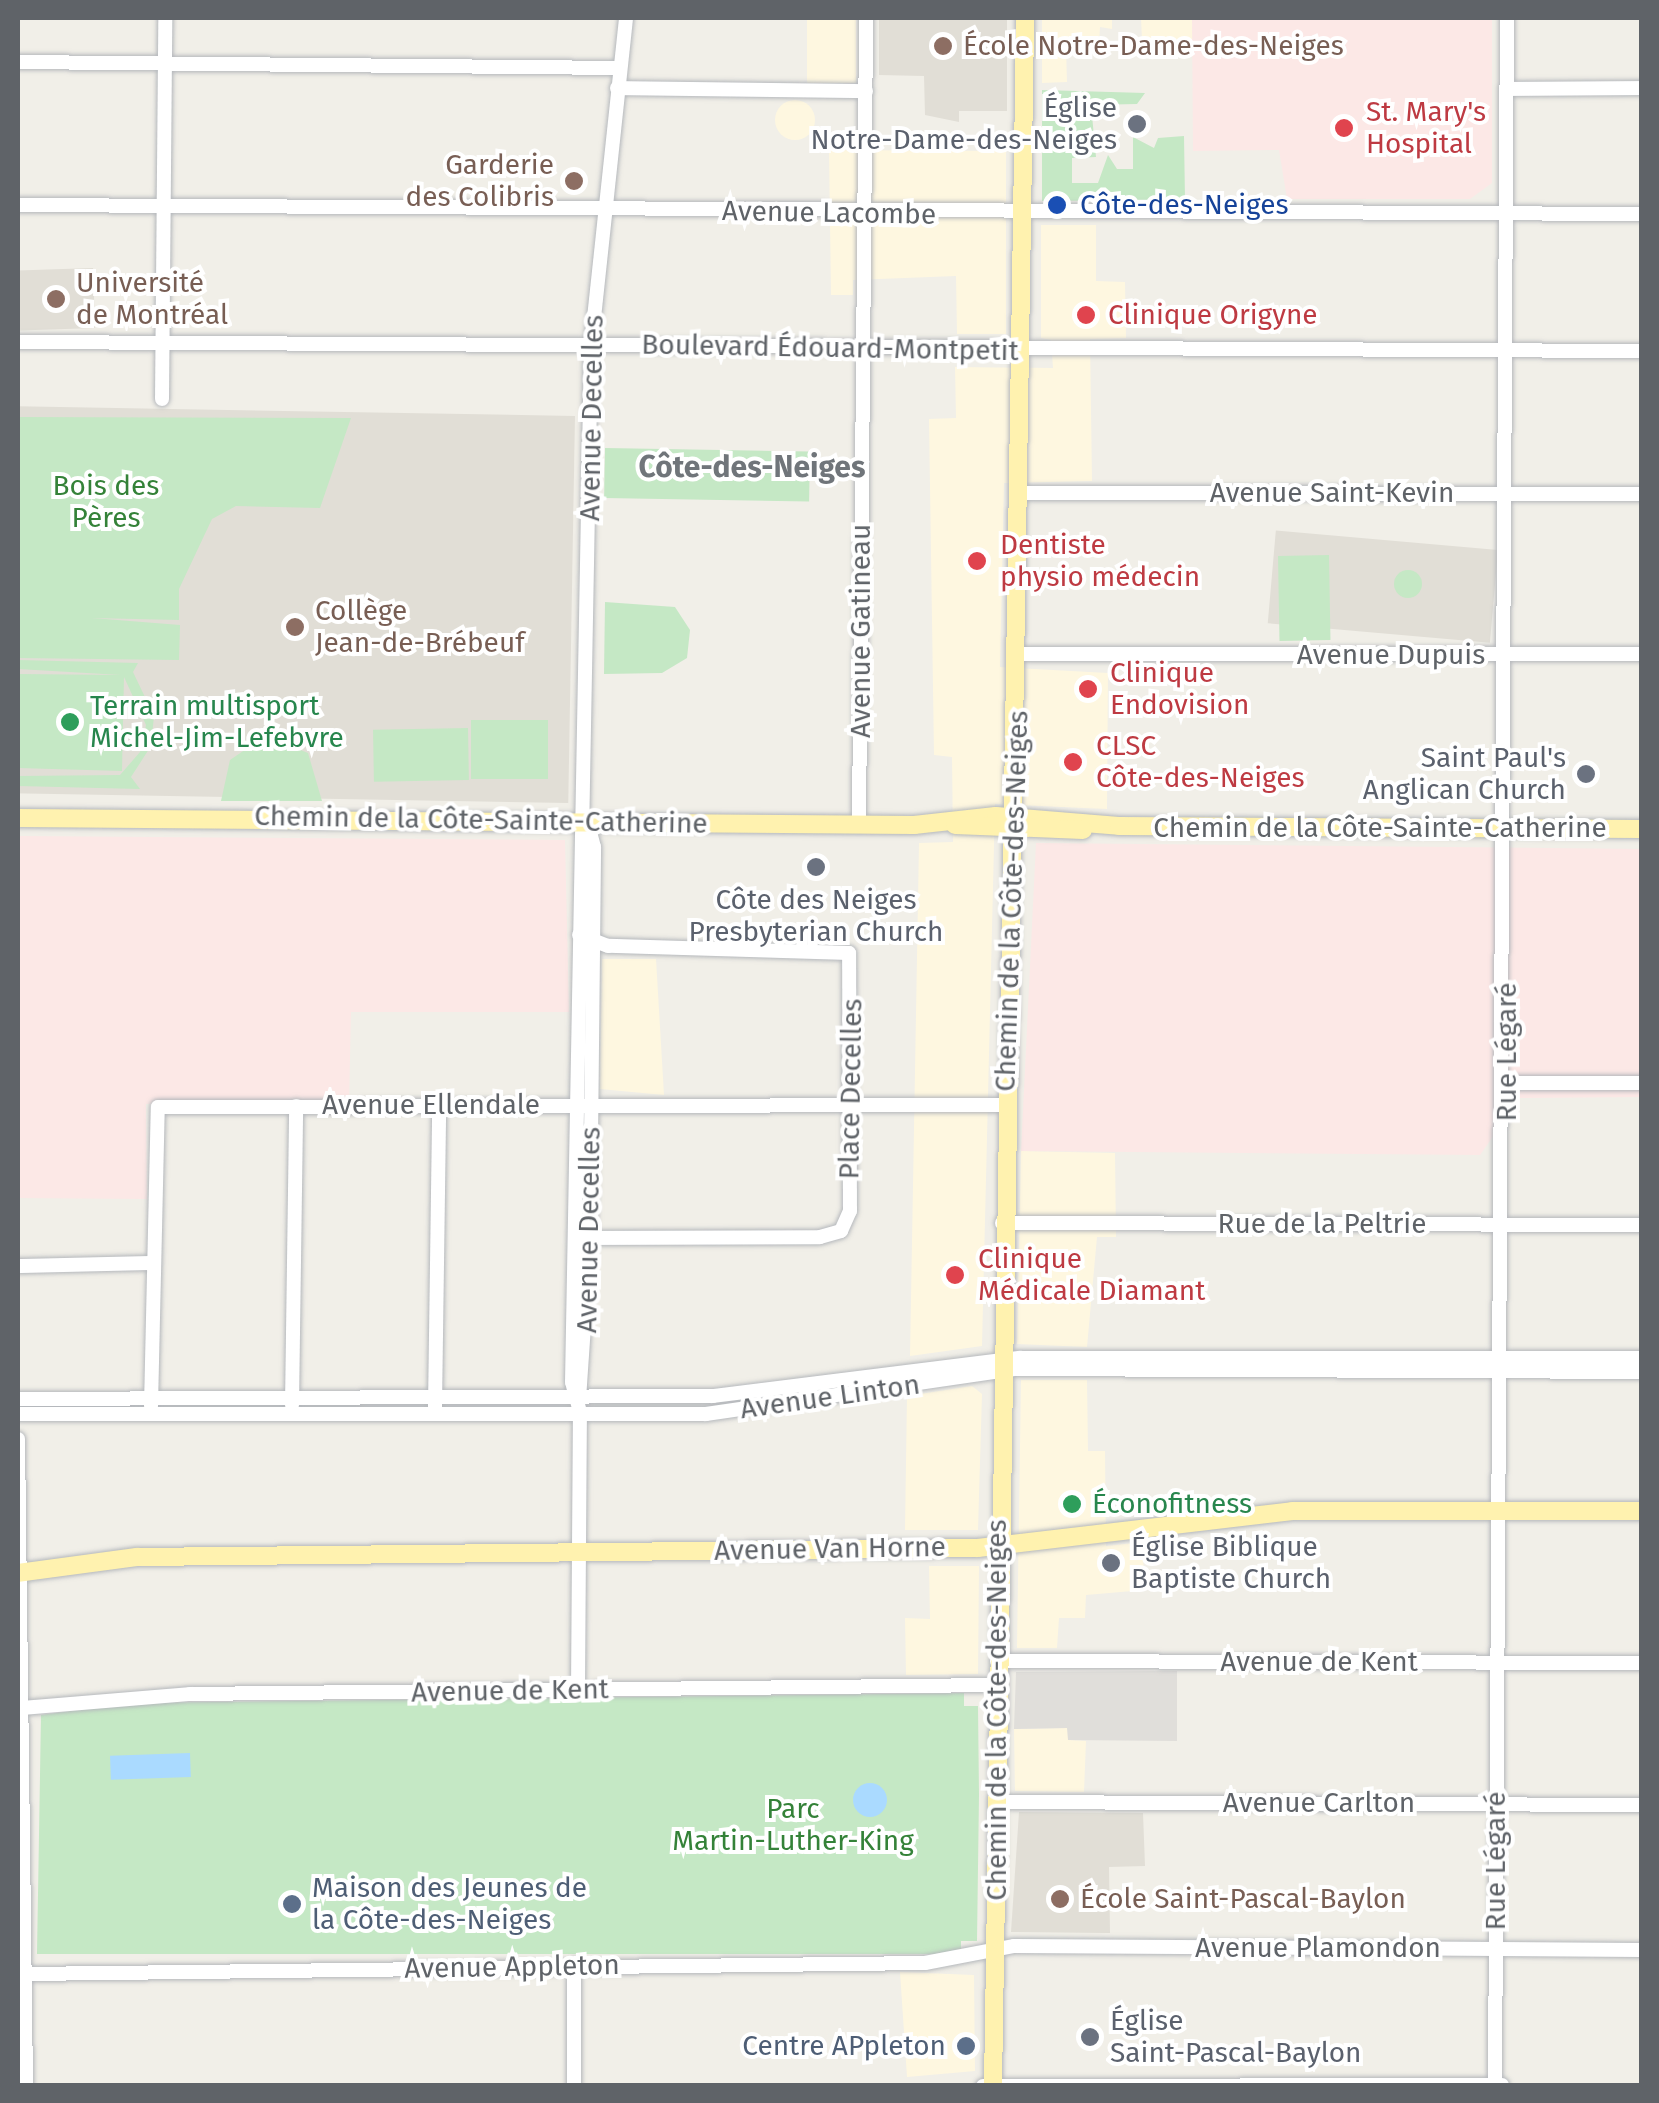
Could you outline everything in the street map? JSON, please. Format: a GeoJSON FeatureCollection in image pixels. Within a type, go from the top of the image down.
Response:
{"type":"FeatureCollection","features":[{"type":"Feature","properties":{"kind":"main road","name":"Chemin de la Côte-des-Neiges"},"geometry":{"type":"LineString","coordinates":[[992,2085],[1004,1105],[1021,654],[1025,18]]}},
{"type":"Feature","properties":{"kind":"main road","name":"Chemin de la Côte-Sainte-Catherine"},"geometry":{"type":"LineString","coordinates":[[18,818],[1642,829]]}},
{"type":"Feature","properties":{"kind":"main road","name":"Avenue Van Horne"},"geometry":{"type":"LineString","coordinates":[[20,1572],[137,1557],[998,1546],[1271,1512],[1642,1510]]}},
{"type":"Feature","properties":{"kind":"street"},"geometry":{"type":"LineString","coordinates":[[162,399],[165,18]]}},
{"type":"Feature","properties":{"kind":"street","name":"Avenue Decelles"},"geometry":{"type":"LineString","coordinates":[[578,1690],[591,346],[626,18]]}},
{"type":"Feature","properties":{"kind":"street","name":"Avenue Gatineau"},"geometry":{"type":"LineString","coordinates":[[859,825],[866,18]]}},
{"type":"Feature","properties":{"kind":"street","name":"Rue Légaré"},"geometry":{"type":"LineString","coordinates":[[1497,2085],[1499,1510],[1506,1224],[1508,18]]}},
{"type":"Feature","properties":{"kind":"street"},"geometry":{"type":"LineString","coordinates":[[18,62],[620,68]]}},
{"type":"Feature","properties":{"kind":"street"},"geometry":{"type":"LineString","coordinates":[[617,88],[866,91]]}},
{"type":"Feature","properties":{"kind":"street"},"geometry":{"type":"LineString","coordinates":[[1508,88],[1642,88]]}},
{"type":"Feature","properties":{"kind":"street","name":"Avenue Lacombe"},"geometry":{"type":"LineString","coordinates":[[18,205],[1023,214],[1642,214]]}},
{"type":"Feature","properties":{"kind":"street","name":"Boulevard Édouard-Montpetit"},"geometry":{"type":"LineString","coordinates":[[18,342],[1642,352]]}},
{"type":"Feature","properties":{"kind":"street","name":"Avenue Saint-Kevin"},"geometry":{"type":"LineString","coordinates":[[1022,494],[1642,494]]}},
{"type":"Feature","properties":{"kind":"street","name":"Avenue Dupuis"},"geometry":{"type":"LineString","coordinates":[[1021,654],[1642,654]]}},
{"type":"Feature","properties":{"kind":"street","name":"Place Decelles"},"geometry":{"type":"LineString","coordinates":[[583,1237],[834,1235],[850,1210],[852,967],[843,949],[608,946],[586,936]]}},
{"type":"Feature","properties":{"kind":"street"},"geometry":{"type":"LineString","coordinates":[[1506,1082],[1642,1083]]}},
{"type":"Feature","properties":{"kind":"street"},"geometry":{"type":"LineString","coordinates":[[435,1405],[439,1105]]}},
{"type":"Feature","properties":{"kind":"street","name":"Avenue Ellendale"},"geometry":{"type":"LineString","coordinates":[[153,1263],[158,1107],[1004,1105]]}},
{"type":"Feature","properties":{"kind":"street"},"geometry":{"type":"LineString","coordinates":[[292,1405],[296,1106]]}},
{"type":"Feature","properties":{"kind":"street","name":"Rue de la Peltrie"},"geometry":{"type":"LineString","coordinates":[[1002,1223],[1642,1224]]}},
{"type":"Feature","properties":{"kind":"street"},"geometry":{"type":"LineString","coordinates":[[18,1266],[153,1263],[151,1406]]}},
{"type":"Feature","properties":{"kind":"street","name":"Avenue Linton"},"geometry":{"type":"LineString","coordinates":[[18,1414],[151,1406],[435,1405],[580,1406],[706,1414],[1000,1365],[1501,1364],[1642,1358]]}},
{"type":"Feature","properties":{"kind":"street","name":"Avenue Linton"},"geometry":{"type":"LineString","coordinates":[[1501,1364],[1642,1372]]}},
{"type":"Feature","properties":{"kind":"street","name":"Avenue Linton"},"geometry":{"type":"LineString","coordinates":[[18,1399],[151,1406]]}},
{"type":"Feature","properties":{"kind":"street"},"geometry":{"type":"LineString","coordinates":[[18,1439],[26,2086]]}},
{"type":"Feature","properties":{"kind":"street","name":"Avenue de Kent"},"geometry":{"type":"LineString","coordinates":[[997,1660],[1642,1663]]}},
{"type":"Feature","properties":{"kind":"street","name":"Avenue de Kent"},"geometry":{"type":"LineString","coordinates":[[23,1708],[205,1694],[997,1685]]}},
{"type":"Feature","properties":{"kind":"street","name":"Avenue Carlton"},"geometry":{"type":"LineString","coordinates":[[996,1802],[1642,1805]]}},
{"type":"Feature","properties":{"kind":"street","name":"Avenue Plamondon"},"geometry":{"type":"LineString","coordinates":[[996,1953],[1642,1950]]}},
{"type":"Feature","properties":{"kind":"street","name":"Avenue Appleton"},"geometry":{"type":"LineString","coordinates":[[26,1974],[925,1963],[996,1953]]}},
{"type":"Feature","properties":{"kind":"street"},"geometry":{"type":"LineString","coordinates":[[574,1966],[574,2086]]}},
{"type":"Feature","properties":{"kind":"street"},"geometry":{"type":"LineString","coordinates":[[992,2085],[1497,2085]]}},
{"type":"Feature","properties":{"kind":"shaded area"},"geometry":{"type":"Polygon","coordinates":[[[807,18],[856,18],[856,83],[807,83],[807,18]]]}},
{"type":"Feature","properties":{"kind":"shaded area","name":"École Notre-Dame-des-Neiges"},"geometry":{"type":"Polygon","coordinates":[[[879,18],[1007,18],[1007,111],[959,111],[959,122],[925,115],[924,76],[879,75],[879,18]]]}},
{"type":"Feature","properties":{"kind":"shaded area"},"geometry":{"type":"Polygon","coordinates":[[[1042,18],[1141,18],[1112,19],[1112,29],[1100,27],[1099,46],[1066,47],[1067,82],[1042,83],[1042,18]]]}},
{"type":"Feature","properties":{"kind":"shaded area"},"geometry":{"type":"Polygon","coordinates":[[[1141,18],[1192,18],[1193,40],[1142,40],[1141,18]]]}},
{"type":"Feature","properties":{"kind":"shaded area","name":"St. Mary's Hospital"},"geometry":{"type":"Polygon","coordinates":[[[1192,18],[1492,18],[1492,183],[1470,199],[1287,199],[1279,150],[1193,151],[1192,18]]]}},
{"type":"Feature","properties":{"kind":"shaded area"},"geometry":{"type":"Polygon","coordinates":[[[795,100],[809,106],[815,120],[809,134],[795,140],[781,134],[775,120],[781,106],[795,100]]]}},
{"type":"Feature","properties":{"kind":"shaded area"},"geometry":{"type":"Polygon","coordinates":[[[829,150],[1006,151],[1006,334],[957,334],[956,276],[853,280],[853,295],[831,295],[829,150]]]}},
{"type":"Feature","properties":{"kind":"shaded area"},"geometry":{"type":"Polygon","coordinates":[[[1041,225],[1096,225],[1096,281],[1125,282],[1126,338],[1090,339],[1092,481],[1004,483],[1000,667],[1108,673],[1107,809],[995,804],[982,1346],[910,1356],[919,843],[953,842],[952,757],[934,755],[929,419],[956,418],[955,367],[1053,368],[1051,340],[1041,338],[1041,225]]]}},
{"type":"Feature","properties":{"kind":"shaded area","name":"Université de Montréal"},"geometry":{"type":"Polygon","coordinates":[[[93,268],[95,328],[20,331],[18,271],[93,268]]]}},
{"type":"Feature","properties":{"kind":"shaded area","name":"Collège Jean-de-Brébeuf"},"geometry":{"type":"Polygon","coordinates":[[[18,406],[575,416],[568,803],[18,793],[18,406]]]}},
{"type":"Feature","properties":{"kind":"shaded area"},"geometry":{"type":"Polygon","coordinates":[[[1276,531],[1498,550],[1490,643],[1268,623],[1276,531]]]}},
{"type":"Feature","properties":{"kind":"shaded area"},"geometry":{"type":"Polygon","coordinates":[[[18,836],[565,840],[569,1012],[351,1012],[349,1105],[146,1104],[147,1199],[18,1198],[18,836]]]}},
{"type":"Feature","properties":{"kind":"shaded area"},"geometry":{"type":"Polygon","coordinates":[[[1036,843],[1641,849],[1641,1097],[1520,1098],[1480,1155],[1021,1151],[1036,843]]]}},
{"type":"Feature","properties":{"kind":"shaded area"},"geometry":{"type":"Polygon","coordinates":[[[602,959],[656,959],[664,1095],[600,1089],[602,959]]]}},
{"type":"Feature","properties":{"kind":"shaded area"},"geometry":{"type":"Polygon","coordinates":[[[1021,1151],[1115,1153],[1116,1237],[1097,1237],[1087,1347],[1017,1344],[1021,1151]]]}},
{"type":"Feature","properties":{"kind":"shaded area"},"geometry":{"type":"Polygon","coordinates":[[[1021,1380],[1087,1380],[1088,1451],[1105,1451],[1106,1546],[1143,1542],[1144,1590],[1086,1595],[1085,1618],[1059,1618],[1057,1648],[1017,1648],[1021,1380]]]}},
{"type":"Feature","properties":{"kind":"shaded area"},"geometry":{"type":"Polygon","coordinates":[[[972,1386],[982,1394],[978,1530],[905,1530],[907,1396],[972,1386]]]}},
{"type":"Feature","properties":{"kind":"shaded area"},"geometry":{"type":"Polygon","coordinates":[[[929,1566],[979,1566],[978,1674],[906,1675],[905,1618],[930,1619],[929,1566]]]}},
{"type":"Feature","properties":{"kind":"shaded area"},"geometry":{"type":"Polygon","coordinates":[[[1177,1671],[1177,1741],[1068,1740],[1067,1728],[1014,1729],[1016,1672],[1177,1671]]]}},
{"type":"Feature","properties":{"kind":"shaded area"},"geometry":{"type":"Polygon","coordinates":[[[1068,1728],[1068,1740],[1086,1741],[1084,1792],[1015,1791],[1014,1729],[1068,1728]]]}},
{"type":"Feature","properties":{"kind":"shaded area","name":"École Saint-Pascal-Baylon"},"geometry":{"type":"Polygon","coordinates":[[[1019,1812],[1143,1813],[1145,1866],[1109,1867],[1110,1933],[1011,1932],[1019,1812]]]}},
{"type":"Feature","properties":{"kind":"shaded area"},"geometry":{"type":"Polygon","coordinates":[[[900,1972],[974,1975],[975,2071],[907,2077],[900,1972]]]}},
{"type":"Feature","properties":{"kind":"green space"},"geometry":{"type":"Polygon","coordinates":[[[1042,90],[1145,93],[1137,104],[1091,105],[1096,157],[1072,158],[1072,183],[1098,183],[1108,155],[1117,169],[1133,169],[1133,137],[1154,148],[1158,138],[1184,136],[1185,200],[1042,201],[1042,90]]]}},
{"type":"Feature","properties":{"kind":"green space","name":"Bois des Pères"},"geometry":{"type":"Polygon","coordinates":[[[18,417],[351,418],[320,508],[236,506],[212,519],[179,589],[179,620],[92,618],[180,625],[179,660],[18,658],[18,417]]]}},
{"type":"Feature","properties":{"kind":"green space"},"geometry":{"type":"Polygon","coordinates":[[[605,448],[810,452],[809,502],[604,498],[605,448]]]}},
{"type":"Feature","properties":{"kind":"green space"},"geometry":{"type":"Polygon","coordinates":[[[1329,555],[1330,640],[1279,641],[1278,556],[1329,555]]]}},
{"type":"Feature","properties":{"kind":"green space"},"geometry":{"type":"Polygon","coordinates":[[[1408,570],[1418,574],[1422,584],[1418,594],[1408,598],[1398,594],[1394,584],[1398,574],[1408,570]]]}},
{"type":"Feature","properties":{"kind":"green space"},"geometry":{"type":"Polygon","coordinates":[[[605,602],[675,607],[690,630],[687,658],[662,673],[604,674],[605,602]]]}},
{"type":"Feature","properties":{"kind":"green space","name":"Terrain multisport Michel-Jim-Lefebvre"},"geometry":{"type":"Polygon","coordinates":[[[18,660],[138,663],[133,672],[154,716],[151,746],[131,777],[140,789],[18,786],[18,776],[120,775],[140,752],[146,725],[124,677],[122,771],[18,768],[18,674],[121,675],[18,669],[18,660]]]}},
{"type":"Feature","properties":{"kind":"green space"},"geometry":{"type":"Polygon","coordinates":[[[471,720],[548,720],[548,779],[471,779],[471,720]]]}},
{"type":"Feature","properties":{"kind":"green space"},"geometry":{"type":"Polygon","coordinates":[[[468,728],[469,780],[374,782],[373,730],[468,728]]]}},
{"type":"Feature","properties":{"kind":"green space"},"geometry":{"type":"Polygon","coordinates":[[[265,736],[308,753],[322,801],[221,801],[230,760],[265,736]]]}},
{"type":"Feature","properties":{"kind":"green space","name":"Parc Martin-Luther-King"},"geometry":{"type":"Polygon","coordinates":[[[964,1693],[964,1706],[978,1706],[979,1795],[977,1941],[961,1941],[961,1954],[37,1954],[41,1715],[128,1703],[964,1693]]]}},
{"type":"Feature","properties":{"kind":"water"},"geometry":{"type":"Polygon","coordinates":[[[190,1753],[191,1777],[111,1780],[110,1756],[190,1753]]]}},
{"type":"Feature","properties":{"kind":"water"},"geometry":{"type":"Polygon","coordinates":[[[870,1783],[882,1788],[887,1800],[882,1812],[870,1817],[858,1812],[853,1800],[858,1788],[870,1783]]]}},
{"type":"Feature","properties":{"kind":"place","name":"École Notre-Dame-des-Neiges"},"geometry":{"type":"Point","coordinates":[943,46]}},
{"type":"Feature","properties":{"kind":"place","name":"Église Notre-Dame-des-Neiges"},"geometry":{"type":"Point","coordinates":[1137,124]}},
{"type":"Feature","properties":{"kind":"place","name":"St. Mary's Hospital"},"geometry":{"type":"Point","coordinates":[1344,128]}},
{"type":"Feature","properties":{"kind":"place","name":"Garderie des Colibris"},"geometry":{"type":"Point","coordinates":[574,181]}},
{"type":"Feature","properties":{"kind":"place","name":"Côte-des-Neiges"},"geometry":{"type":"Point","coordinates":[1057,205]}},
{"type":"Feature","properties":{"kind":"place","name":"Université de Montréal"},"geometry":{"type":"Point","coordinates":[56,299]}},
{"type":"Feature","properties":{"kind":"place","name":"Clinique Origyne"},"geometry":{"type":"Point","coordinates":[1086,315]}},
{"type":"Feature","properties":{"kind":"place","name":"Dentiste physio médecin"},"geometry":{"type":"Point","coordinates":[977,561]}},
{"type":"Feature","properties":{"kind":"place","name":"Collège Jean-de-Brébeuf"},"geometry":{"type":"Point","coordinates":[295,627]}},
{"type":"Feature","properties":{"kind":"place","name":"Clinique Endovision"},"geometry":{"type":"Point","coordinates":[1088,689]}},
{"type":"Feature","properties":{"kind":"place","name":"Terrain multisport Michel-Jim-Lefebvre"},"geometry":{"type":"Point","coordinates":[70,722]}},
{"type":"Feature","properties":{"kind":"place","name":"CLSC Côte-des-Neiges"},"geometry":{"type":"Point","coordinates":[1073,762]}},
{"type":"Feature","properties":{"kind":"place","name":"Saint Paul's Anglican Church"},"geometry":{"type":"Point","coordinates":[1586,774]}},
{"type":"Feature","properties":{"kind":"place","name":"Côte des Neiges Presbyterian Church"},"geometry":{"type":"Point","coordinates":[816,867]}},
{"type":"Feature","properties":{"kind":"place","name":"Clinique Médicale Diamant"},"geometry":{"type":"Point","coordinates":[955,1275]}},
{"type":"Feature","properties":{"kind":"place","name":"Éconofitness"},"geometry":{"type":"Point","coordinates":[1072,1504]}},
{"type":"Feature","properties":{"kind":"place","name":"Église Biblique Baptiste Church"},"geometry":{"type":"Point","coordinates":[1111,1563]}},
{"type":"Feature","properties":{"kind":"place","name":"École Saint-Pascal-Baylon"},"geometry":{"type":"Point","coordinates":[1060,1899]}},
{"type":"Feature","properties":{"kind":"place","name":"Maison des Jeunes de la Côte-des-Neiges"},"geometry":{"type":"Point","coordinates":[292,1904]}},
{"type":"Feature","properties":{"kind":"place","name":"Église Saint-Pascal-Baylon"},"geometry":{"type":"Point","coordinates":[1090,2037]}},
{"type":"Feature","properties":{"kind":"place","name":"Centre APpleton"},"geometry":{"type":"Point","coordinates":[966,2046]}},
{"type":"Feature","properties":{"kind":"district","name":"Côte-des-Neiges"},"geometry":{"type":"Point","coordinates":[752,467]}}]}
